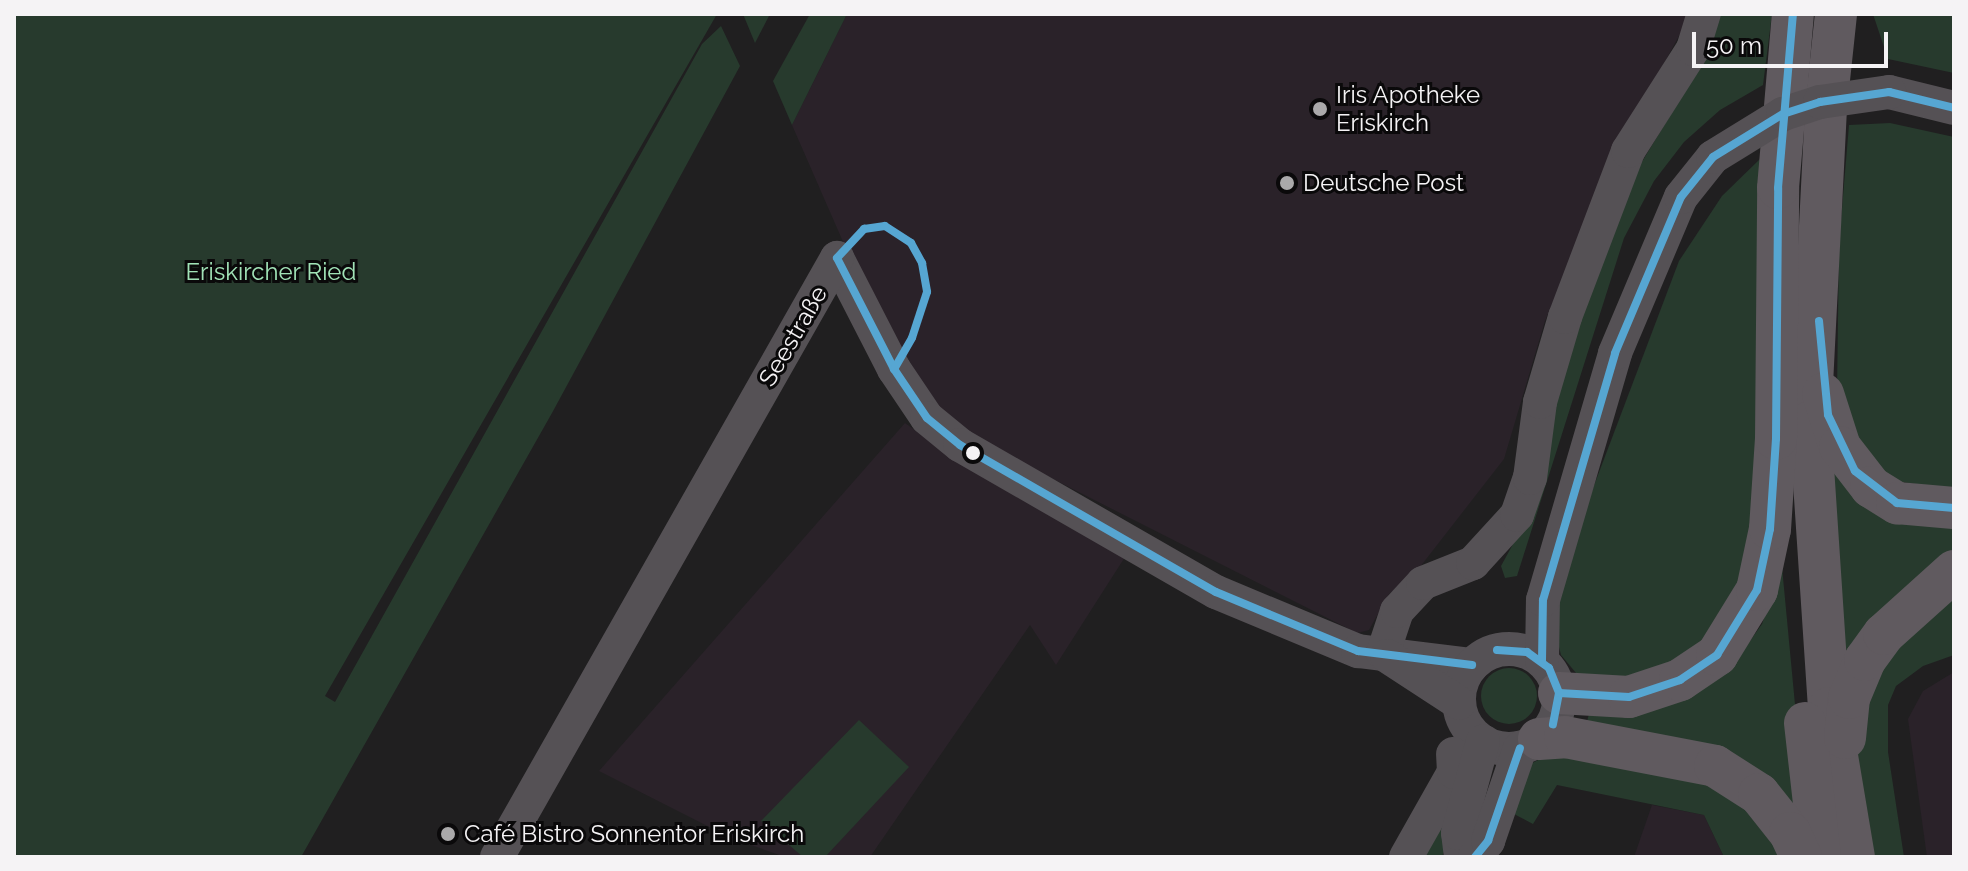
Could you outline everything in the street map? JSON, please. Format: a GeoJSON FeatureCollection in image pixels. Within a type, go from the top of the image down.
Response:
{"type":"FeatureCollection","features":[{"type":"Feature","properties":{"kind":"main road"},"geometry":{"type":"LineString","coordinates":[[1538,668],[1629,697],[1680,680],[1717,655],[1757,590],[1770,529],[1776,439],[1778,188],[1793,14]]}},
{"type":"Feature","properties":{"kind":"main road"},"geometry":{"type":"LineString","coordinates":[[1836,14],[1810,422],[1817,593],[1841,848]]}},
{"type":"Feature","properties":{"kind":"main road"},"geometry":{"type":"LineString","coordinates":[[1819,274],[1821,383],[1840,447],[1871,487],[1897,503],[1954,508]]}},
{"type":"Feature","properties":{"kind":"main road"},"geometry":{"type":"LineString","coordinates":[[1776,439],[1841,848]]}},
{"type":"Feature","properties":{"kind":"main road"},"geometry":{"type":"LineString","coordinates":[[1841,848],[1844,728],[1849,698],[1865,660],[1884,634],[1954,571]]}},
{"type":"Feature","properties":{"kind":"main road"},"geometry":{"type":"LineString","coordinates":[[1529,744],[1565,737],[1715,766],[1759,794],[1790,833],[1801,857]]}},
{"type":"Feature","properties":{"kind":"street"},"geometry":{"type":"LineString","coordinates":[[1383,653],[1397,611],[1414,592],[1423,583],[1473,563],[1517,515],[1530,478],[1540,402],[1570,304],[1628,151],[1693,49],[1704,14]]}},
{"type":"Feature","properties":{"kind":"street"},"geometry":{"type":"LineString","coordinates":[[1475,857],[1488,841],[1529,744],[1557,714],[1538,668],[1543,600],[1615,353],[1674,211],[1713,157],[1783,114],[1820,102],[1889,92],[1954,108]]}},
{"type":"Feature","properties":{"kind":"street","name":"Seestraße"},"geometry":{"type":"LineString","coordinates":[[497,857],[837,258],[894,369],[927,418],[960,445],[1216,592],[1358,651],[1472,665]]}},
{"type":"Feature","properties":{"kind":"street"},"geometry":{"type":"LineString","coordinates":[[1461,857],[1458,833],[1468,748],[1459,703],[1461,685],[1472,665],[1490,652],[1538,668]]}},
{"type":"Feature","properties":{"kind":"street","name":"Seestraße"},"geometry":{"type":"LineString","coordinates":[[1383,653],[1459,703]]}},
{"type":"Feature","properties":{"kind":"street"},"geometry":{"type":"LineString","coordinates":[[1468,748],[1529,744]]}},
{"type":"Feature","properties":{"kind":"street"},"geometry":{"type":"LineString","coordinates":[[1406,857],[1468,748]]}},
{"type":"Feature","properties":{"kind":"shaded area"},"geometry":{"type":"Polygon","coordinates":[[[847,14],[1691,14],[1616,151],[1545,321],[1504,459],[1413,576],[1389,594],[1369,630],[1357,633],[974,439],[935,406],[851,260],[792,125],[847,14]]]}},
{"type":"Feature","properties":{"kind":"shaded area"},"geometry":{"type":"Polygon","coordinates":[[[905,423],[959,462],[1125,557],[1056,665],[1030,625],[870,857],[785,857],[731,838],[599,771],[905,423]]]}},
{"type":"Feature","properties":{"kind":"shaded area"},"geometry":{"type":"Polygon","coordinates":[[[1954,672],[1954,857],[1927,857],[1908,719],[1923,691],[1954,672]]]}},
{"type":"Feature","properties":{"kind":"shaded area"},"geometry":{"type":"Polygon","coordinates":[[[1652,805],[1704,815],[1724,857],[1634,857],[1652,805]]]}},
{"type":"Feature","properties":{"kind":"green space","name":"Eriskircher Ried"},"geometry":{"type":"Polygon","coordinates":[[[14,14],[717,14],[325,696],[335,702],[702,44],[721,26],[740,66],[552,413],[301,857],[14,857],[14,14]]]}},
{"type":"Feature","properties":{"kind":"green space"},"geometry":{"type":"Polygon","coordinates":[[[743,14],[770,14],[755,43],[743,14]]]}},
{"type":"Feature","properties":{"kind":"green space"},"geometry":{"type":"Polygon","coordinates":[[[810,14],[847,14],[792,125],[773,81],[810,14]]]}},
{"type":"Feature","properties":{"kind":"green space"},"geometry":{"type":"Polygon","coordinates":[[[1719,14],[1772,14],[1763,85],[1720,110],[1684,142],[1654,181],[1624,238],[1517,576],[1505,578],[1501,566],[1531,511],[1549,412],[1629,183],[1682,96],[1719,14]]]}},
{"type":"Feature","properties":{"kind":"green space"},"geometry":{"type":"Polygon","coordinates":[[[1873,14],[1954,14],[1954,73],[1888,59],[1873,14]]]}},
{"type":"Feature","properties":{"kind":"green space"},"geometry":{"type":"Polygon","coordinates":[[[1890,123],[1954,137],[1954,490],[1883,479],[1851,445],[1837,394],[1839,244],[1849,125],[1890,123]]]}},
{"type":"Feature","properties":{"kind":"green space"},"geometry":{"type":"Polygon","coordinates":[[[1761,158],[1754,509],[1732,620],[1662,679],[1581,679],[1561,655],[1555,631],[1560,588],[1587,504],[1679,261],[1722,196],[1761,158]]]}},
{"type":"Feature","properties":{"kind":"green space"},"geometry":{"type":"Polygon","coordinates":[[[1821,445],[1954,519],[1954,554],[1841,676],[1821,445]]]}},
{"type":"Feature","properties":{"kind":"green space"},"geometry":{"type":"Polygon","coordinates":[[[1782,567],[1808,842],[1795,821],[1586,725],[1589,714],[1740,655],[1762,624],[1782,567]]]}},
{"type":"Feature","properties":{"kind":"green space"},"geometry":{"type":"Polygon","coordinates":[[[1954,585],[1954,655],[1923,666],[1896,686],[1888,705],[1888,752],[1904,857],[1871,857],[1855,737],[1889,644],[1954,585]]]}},
{"type":"Feature","properties":{"kind":"green space"},"geometry":{"type":"Polygon","coordinates":[[[1509,668],[1529,676],[1537,696],[1529,716],[1509,724],[1489,716],[1481,696],[1489,676],[1509,668]]]}},
{"type":"Feature","properties":{"kind":"green space"},"geometry":{"type":"Polygon","coordinates":[[[859,720],[909,767],[825,857],[803,857],[761,821],[859,720]]]}},
{"type":"Feature","properties":{"kind":"green space"},"geometry":{"type":"Polygon","coordinates":[[[1567,746],[1741,792],[1791,857],[1724,857],[1704,815],[1557,785],[1533,824],[1512,813],[1526,766],[1567,746]]]}},
{"type":"Feature","properties":{"kind":"green space"},"geometry":{"type":"Polygon","coordinates":[[[1458,792],[1463,794],[1442,857],[1425,857],[1458,792]]]}},
{"type":"Feature","properties":{"kind":"transit line"},"geometry":{"type":"LineString","coordinates":[[1559,693],[1629,697],[1680,680],[1717,655],[1757,590],[1770,529],[1776,439],[1778,188],[1793,14]]}},
{"type":"Feature","properties":{"kind":"transit line"},"geometry":{"type":"LineString","coordinates":[[1542,661],[1543,600],[1615,353],[1681,197],[1713,157],[1783,114],[1820,102],[1889,92],[1954,108]]}},
{"type":"Feature","properties":{"kind":"transit line"},"geometry":{"type":"LineString","coordinates":[[837,258],[864,229],[885,226],[911,243],[922,263],[927,292],[912,338],[894,369]]}},
{"type":"Feature","properties":{"kind":"transit line"},"geometry":{"type":"LineString","coordinates":[[837,258],[894,369],[927,418],[960,445],[1216,592],[1358,651],[1472,665]]}},
{"type":"Feature","properties":{"kind":"transit line"},"geometry":{"type":"LineString","coordinates":[[1819,321],[1828,415],[1855,471],[1897,503],[1954,508]]}},
{"type":"Feature","properties":{"kind":"transit line"},"geometry":{"type":"LineString","coordinates":[[1497,650],[1527,652],[1549,668],[1559,693],[1553,724]]}},
{"type":"Feature","properties":{"kind":"transit line"},"geometry":{"type":"LineString","coordinates":[[1475,857],[1488,841],[1520,748]]}},
{"type":"Feature","properties":{"kind":"place","name":"Iris Apotheke Eriskirch"},"geometry":{"type":"Point","coordinates":[1320,109]}},
{"type":"Feature","properties":{"kind":"place","name":"Deutsche Post"},"geometry":{"type":"Point","coordinates":[1287,183]}},
{"type":"Feature","properties":{"kind":"place","name":"Café Bistro Sonnentor Eriskirch"},"geometry":{"type":"Point","coordinates":[448,834]}}]}
